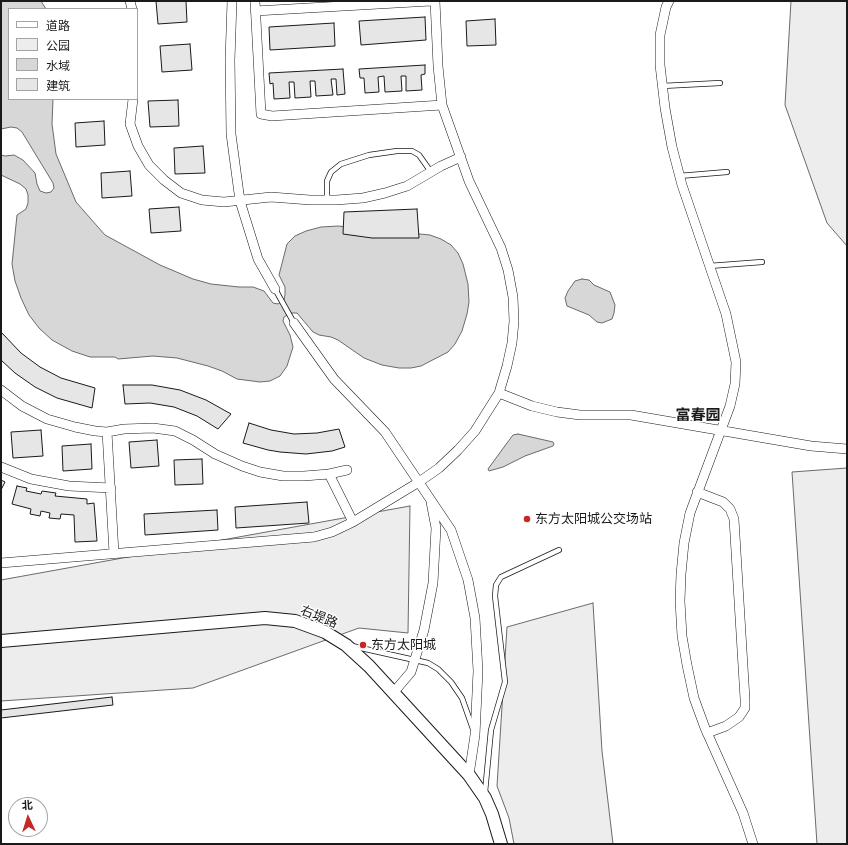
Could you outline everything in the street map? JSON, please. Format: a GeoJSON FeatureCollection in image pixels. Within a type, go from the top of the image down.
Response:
{"type":"FeatureCollection","features":[{"type":"Feature","properties":{"kind":"main road","name":"右堤路"},"geometry":{"type":"LineString","coordinates":[[1,641],[265,618],[295,621],[325,632],[346,645],[369,666],[469,775],[484,798],[492,814],[501,844]]}},
{"type":"Feature","properties":{"kind":"street"},"geometry":{"type":"LineString","coordinates":[[232,1],[230,60],[231,134],[240,201],[258,259],[275,289]]}},
{"type":"Feature","properties":{"kind":"street"},"geometry":{"type":"LineString","coordinates":[[255,1],[261,114],[272,116],[442,105]]}},
{"type":"Feature","properties":{"kind":"street"},"geometry":{"type":"LineString","coordinates":[[255,11],[431,1]]}},
{"type":"Feature","properties":{"kind":"street"},"geometry":{"type":"LineString","coordinates":[[1,563],[314,537],[332,532],[353,522],[419,482],[438,468],[458,450],[475,431],[499,393],[512,343],[514,297],[501,248],[469,181],[442,105],[438,66],[435,1]]}},
{"type":"Feature","properties":{"kind":"street"},"geometry":{"type":"LineString","coordinates":[[669,1],[666,7],[660,35],[660,66],[672,147],[709,266],[726,314],[736,362],[735,384],[730,406],[697,492],[690,513],[684,543],[680,601],[682,636],[694,698],[707,733],[743,813],[753,844]]}},
{"type":"Feature","properties":{"kind":"street"},"geometry":{"type":"LineString","coordinates":[[134,100],[130,124],[138,146],[149,165],[164,180],[181,193],[202,200],[224,202],[271,197],[327,200],[363,198],[407,186],[441,166],[461,157]]}},
{"type":"Feature","properties":{"kind":"street"},"geometry":{"type":"LineString","coordinates":[[294,323],[334,379],[385,432],[451,530],[468,580],[475,618],[478,672],[475,735],[469,775]]}},
{"type":"Feature","properties":{"kind":"street"},"geometry":{"type":"LineString","coordinates":[[1,390],[22,406],[47,419],[75,428],[107,432],[124,429],[154,428],[175,431],[194,440],[215,454],[260,472],[283,476],[304,476],[329,474],[347,470]]}},
{"type":"Feature","properties":{"kind":"street"},"geometry":{"type":"LineString","coordinates":[[499,393],[532,406],[557,412],[580,415],[631,415],[811,446],[847,448]]}},
{"type":"Feature","properties":{"kind":"street"},"geometry":{"type":"LineString","coordinates":[[107,432],[114,553]]}},
{"type":"Feature","properties":{"kind":"street"},"geometry":{"type":"LineString","coordinates":[[1,467],[31,479],[69,486],[111,488]]}},
{"type":"Feature","properties":{"kind":"street"},"geometry":{"type":"LineString","coordinates":[[329,474],[353,522]]}},
{"type":"Feature","properties":{"kind":"street"},"geometry":{"type":"LineString","coordinates":[[697,492],[723,502],[730,509],[734,519],[745,699],[745,708],[739,717],[726,726],[707,733]]}},
{"type":"Feature","properties":{"kind":"street"},"geometry":{"type":"LineString","coordinates":[[393,693],[411,672],[424,630],[433,583],[436,528],[431,499]]}},
{"type":"Feature","properties":{"kind":"lane"},"geometry":{"type":"LineString","coordinates":[[662,86],[720,82]]}},
{"type":"Feature","properties":{"kind":"lane"},"geometry":{"type":"LineString","coordinates":[[327,200],[327,181],[331,172],[341,164],[369,155],[397,151],[412,151],[419,155],[431,172]]}},
{"type":"Feature","properties":{"kind":"lane"},"geometry":{"type":"LineString","coordinates":[[680,176],[727,172]]}},
{"type":"Feature","properties":{"kind":"lane"},"geometry":{"type":"LineString","coordinates":[[709,266],[762,262]]}},
{"type":"Feature","properties":{"kind":"lane"},"geometry":{"type":"LineString","coordinates":[[275,289],[294,323]]}},
{"type":"Feature","properties":{"kind":"lane"},"geometry":{"type":"LineString","coordinates":[[484,798],[491,730],[505,682],[495,596],[496,585],[501,577],[559,550]]}},
{"type":"Feature","properties":{"kind":"lane"},"geometry":{"type":"LineString","coordinates":[[346,645],[428,663],[438,669],[451,682],[462,698],[475,735]]}},
{"type":"Feature","properties":{"kind":"green space"},"geometry":{"type":"Polygon","coordinates":[[[791,1],[847,1],[847,246],[827,223],[785,105],[791,1]]]}},
{"type":"Feature","properties":{"kind":"green space"},"geometry":{"type":"Polygon","coordinates":[[[847,468],[847,844],[817,844],[792,472],[847,468]]]}},
{"type":"Feature","properties":{"kind":"green space"},"geometry":{"type":"Polygon","coordinates":[[[410,506],[408,633],[359,628],[193,688],[1,701],[1,580],[410,506]]]}},
{"type":"Feature","properties":{"kind":"green space"},"geometry":{"type":"Polygon","coordinates":[[[593,603],[602,751],[613,844],[514,844],[509,818],[497,786],[507,627],[593,603]]]}},
{"type":"Feature","properties":{"kind":"water"},"geometry":{"type":"Polygon","coordinates":[[[1,1],[41,1],[45,8],[8,8],[8,100],[53,100],[52,124],[56,154],[76,202],[105,235],[160,265],[193,279],[211,284],[253,287],[264,291],[273,303],[278,304],[284,300],[285,295],[285,287],[279,275],[287,244],[295,236],[306,231],[321,227],[338,226],[430,235],[451,245],[458,253],[463,264],[468,284],[469,302],[462,331],[455,344],[448,352],[421,366],[399,368],[382,365],[364,358],[338,340],[313,332],[297,313],[291,313],[284,317],[283,321],[290,335],[293,347],[287,366],[280,376],[270,381],[260,382],[237,379],[208,366],[177,358],[153,356],[118,359],[115,357],[90,357],[72,351],[52,340],[39,328],[29,315],[21,298],[15,281],[12,264],[17,215],[26,209],[28,195],[26,189],[20,184],[1,175],[1,155],[14,155],[23,160],[35,173],[40,191],[46,193],[51,192],[54,188],[53,183],[22,132],[17,128],[11,127],[1,129],[1,1]]]}},
{"type":"Feature","properties":{"kind":"water"},"geometry":{"type":"Polygon","coordinates":[[[582,279],[589,280],[594,285],[610,292],[615,305],[612,319],[602,323],[597,322],[589,315],[567,306],[565,298],[568,291],[575,281],[582,279]]]}},
{"type":"Feature","properties":{"kind":"water"},"geometry":{"type":"Polygon","coordinates":[[[518,434],[553,442],[554,444],[553,446],[525,456],[503,467],[489,471],[488,469],[513,435],[518,434]]]}},
{"type":"Feature","properties":{"kind":"building"},"geometry":{"type":"Polygon","coordinates":[[[156,1],[186,1],[187,22],[158,24],[156,1]]]}},
{"type":"Feature","properties":{"kind":"building"},"geometry":{"type":"Polygon","coordinates":[[[425,17],[426,40],[361,45],[359,21],[425,17]]]}},
{"type":"Feature","properties":{"kind":"building"},"geometry":{"type":"Polygon","coordinates":[[[495,19],[496,45],[467,46],[466,21],[495,19]]]}},
{"type":"Feature","properties":{"kind":"building"},"geometry":{"type":"Polygon","coordinates":[[[334,23],[335,46],[270,50],[269,27],[334,23]]]}},
{"type":"Feature","properties":{"kind":"building"},"geometry":{"type":"Polygon","coordinates":[[[190,44],[192,70],[162,72],[160,46],[190,44]]]}},
{"type":"Feature","properties":{"kind":"building"},"geometry":{"type":"Polygon","coordinates":[[[425,65],[425,74],[421,75],[422,90],[406,91],[406,76],[401,76],[402,91],[385,92],[384,76],[378,77],[379,92],[365,93],[364,78],[360,78],[359,69],[425,65]]]}},
{"type":"Feature","properties":{"kind":"building"},"geometry":{"type":"Polygon","coordinates":[[[343,69],[345,94],[337,95],[336,79],[331,79],[333,95],[316,96],[315,81],[310,81],[311,97],[295,98],[294,82],[289,82],[290,98],[274,99],[273,83],[270,84],[269,73],[343,69]]]}},
{"type":"Feature","properties":{"kind":"building"},"geometry":{"type":"Polygon","coordinates":[[[178,100],[179,126],[150,127],[148,101],[178,100]]]}},
{"type":"Feature","properties":{"kind":"building"},"geometry":{"type":"Polygon","coordinates":[[[104,121],[105,145],[76,147],[75,123],[104,121]]]}},
{"type":"Feature","properties":{"kind":"building"},"geometry":{"type":"Polygon","coordinates":[[[203,146],[205,173],[175,174],[174,148],[203,146]]]}},
{"type":"Feature","properties":{"kind":"building"},"geometry":{"type":"Polygon","coordinates":[[[130,171],[132,196],[102,198],[101,173],[130,171]]]}},
{"type":"Feature","properties":{"kind":"building"},"geometry":{"type":"Polygon","coordinates":[[[179,207],[181,231],[151,233],[149,209],[179,207]]]}},
{"type":"Feature","properties":{"kind":"building"},"geometry":{"type":"Polygon","coordinates":[[[417,209],[419,238],[372,238],[343,234],[344,212],[417,209]]]}},
{"type":"Feature","properties":{"kind":"building"},"geometry":{"type":"Polygon","coordinates":[[[1,332],[21,353],[40,367],[61,378],[95,388],[92,408],[57,398],[35,387],[15,373],[1,360],[1,332]]]}},
{"type":"Feature","properties":{"kind":"building"},"geometry":{"type":"Polygon","coordinates":[[[123,385],[152,385],[180,390],[206,400],[231,414],[218,429],[197,416],[174,407],[150,403],[125,404],[123,385]]]}},
{"type":"Feature","properties":{"kind":"building"},"geometry":{"type":"Polygon","coordinates":[[[249,423],[271,430],[294,434],[317,433],[339,429],[345,447],[332,451],[306,454],[268,450],[243,443],[249,423]]]}},
{"type":"Feature","properties":{"kind":"building"},"geometry":{"type":"Polygon","coordinates":[[[41,430],[43,456],[13,458],[11,432],[41,430]]]}},
{"type":"Feature","properties":{"kind":"building"},"geometry":{"type":"Polygon","coordinates":[[[157,440],[159,466],[131,468],[129,442],[157,440]]]}},
{"type":"Feature","properties":{"kind":"building"},"geometry":{"type":"Polygon","coordinates":[[[91,444],[92,469],[63,471],[62,446],[91,444]]]}},
{"type":"Feature","properties":{"kind":"building"},"geometry":{"type":"Polygon","coordinates":[[[202,459],[203,484],[175,485],[174,460],[202,459]]]}},
{"type":"Feature","properties":{"kind":"building"},"geometry":{"type":"Polygon","coordinates":[[[1,480],[5,482],[1,490],[1,480]]]}},
{"type":"Feature","properties":{"kind":"building"},"geometry":{"type":"Polygon","coordinates":[[[17,486],[27,488],[26,491],[41,494],[42,491],[56,493],[55,496],[87,499],[87,504],[94,503],[97,541],[75,542],[74,515],[61,514],[60,519],[49,518],[50,513],[41,511],[40,516],[30,514],[31,509],[12,504],[17,486]]]}},
{"type":"Feature","properties":{"kind":"building"},"geometry":{"type":"Polygon","coordinates":[[[307,502],[309,523],[236,528],[235,507],[307,502]]]}},
{"type":"Feature","properties":{"kind":"building"},"geometry":{"type":"Polygon","coordinates":[[[217,510],[218,530],[145,535],[144,514],[217,510]]]}},
{"type":"Feature","properties":{"kind":"building"},"geometry":{"type":"Polygon","coordinates":[[[112,697],[113,705],[1,718],[1,710],[112,697]]]}},
{"type":"Feature","properties":{"kind":"place","name":"东方太阳城公交场站"},"geometry":{"type":"Point","coordinates":[527,519]}},
{"type":"Feature","properties":{"kind":"place","name":"东方太阳城"},"geometry":{"type":"Point","coordinates":[363,645]}},
{"type":"Feature","properties":{"kind":"district","name":"富春园"},"geometry":{"type":"Point","coordinates":[698,415]}}]}
